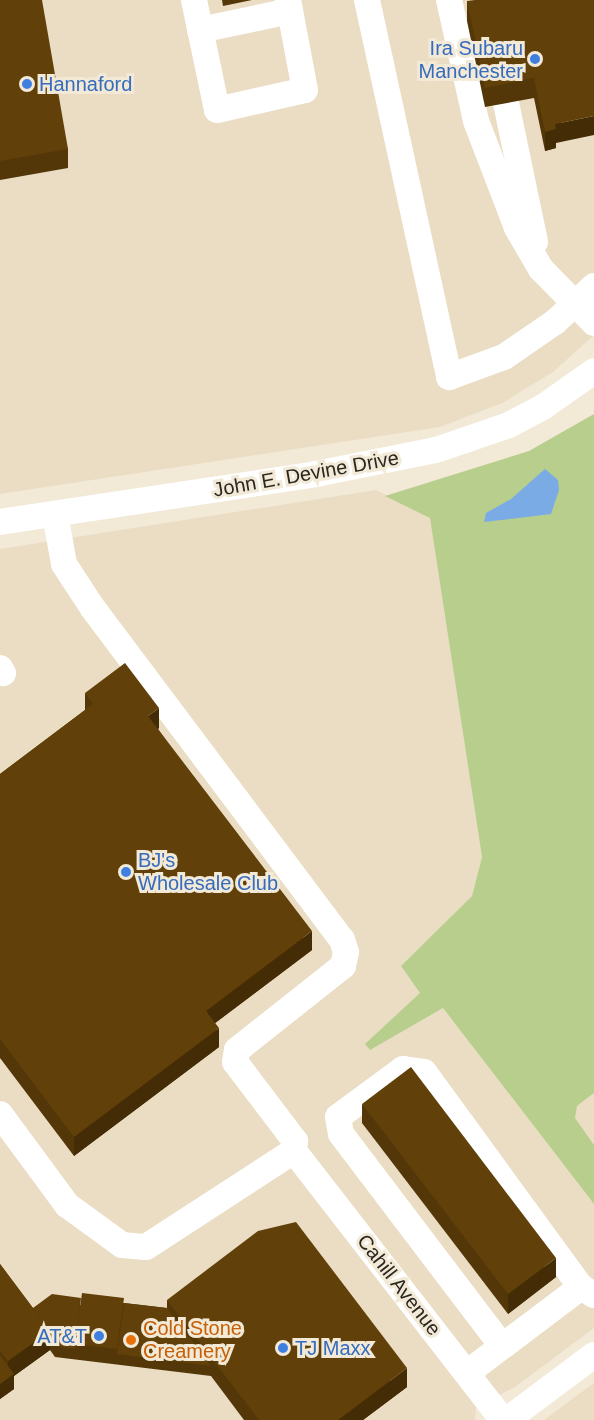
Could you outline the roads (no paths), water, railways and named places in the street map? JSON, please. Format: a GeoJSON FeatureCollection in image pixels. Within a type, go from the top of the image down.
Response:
{"type":"FeatureCollection","features":[{"type":"Feature","properties":{"kind":"street"},"geometry":{"type":"LineString","coordinates":[[194,0],[200,30],[217,110],[305,90],[289,5],[200,30]]}},
{"type":"Feature","properties":{"kind":"street"},"geometry":{"type":"LineString","coordinates":[[368,0],[449,377],[504,357],[574,305],[594,286]]}},
{"type":"Feature","properties":{"kind":"street"},"geometry":{"type":"LineString","coordinates":[[449,0],[476,121],[517,228],[541,269],[594,323]]}},
{"type":"Feature","properties":{"kind":"street"},"geometry":{"type":"LineString","coordinates":[[506,103],[541,269]]}},
{"type":"Feature","properties":{"kind":"street","name":"John E. Devine Drive"},"geometry":{"type":"LineString","coordinates":[[0,522],[316,474],[436,450],[509,425],[543,407],[594,371]]}},
{"type":"Feature","properties":{"kind":"street","name":"Cahill Avenue"},"geometry":{"type":"LineString","coordinates":[[55,514],[64,564],[92,607],[342,940],[346,952],[343,966],[237,1050],[235,1062],[296,1141],[294,1151],[505,1420]]}},
{"type":"Feature","properties":{"kind":"street"},"geometry":{"type":"LineString","coordinates":[[467,1373],[502,1346],[587,1291],[424,1072],[403,1069],[338,1117],[341,1134],[502,1346]]}},
{"type":"Feature","properties":{"kind":"street"},"geometry":{"type":"LineString","coordinates":[[0,1114],[67,1205],[122,1245],[146,1247],[294,1151]]}},
{"type":"Feature","properties":{"kind":"street"},"geometry":{"type":"LineString","coordinates":[[505,1420],[594,1355]]}},
{"type":"Feature","properties":{"kind":"water"},"geometry":{"type":"Polygon","coordinates":[[[545,469],[558,480],[559,490],[551,514],[484,522],[486,513],[511,499],[545,469]]]}},
{"type":"Feature","properties":{"kind":"place","name":"Ira Subaru Manchester"},"geometry":{"type":"Point","coordinates":[535,59]}},
{"type":"Feature","properties":{"kind":"place","name":"Hannaford"},"geometry":{"type":"Point","coordinates":[27,84]}},
{"type":"Feature","properties":{"kind":"place","name":"BJ's Wholesale Club"},"geometry":{"type":"Point","coordinates":[126,872]}},
{"type":"Feature","properties":{"kind":"place","name":"AT&T"},"geometry":{"type":"Point","coordinates":[99,1336]}},
{"type":"Feature","properties":{"kind":"place","name":"Cold Stone Creamery"},"geometry":{"type":"Point","coordinates":[131,1340]}},
{"type":"Feature","properties":{"kind":"place","name":"TJ Maxx"},"geometry":{"type":"Point","coordinates":[283,1348]}}]}
